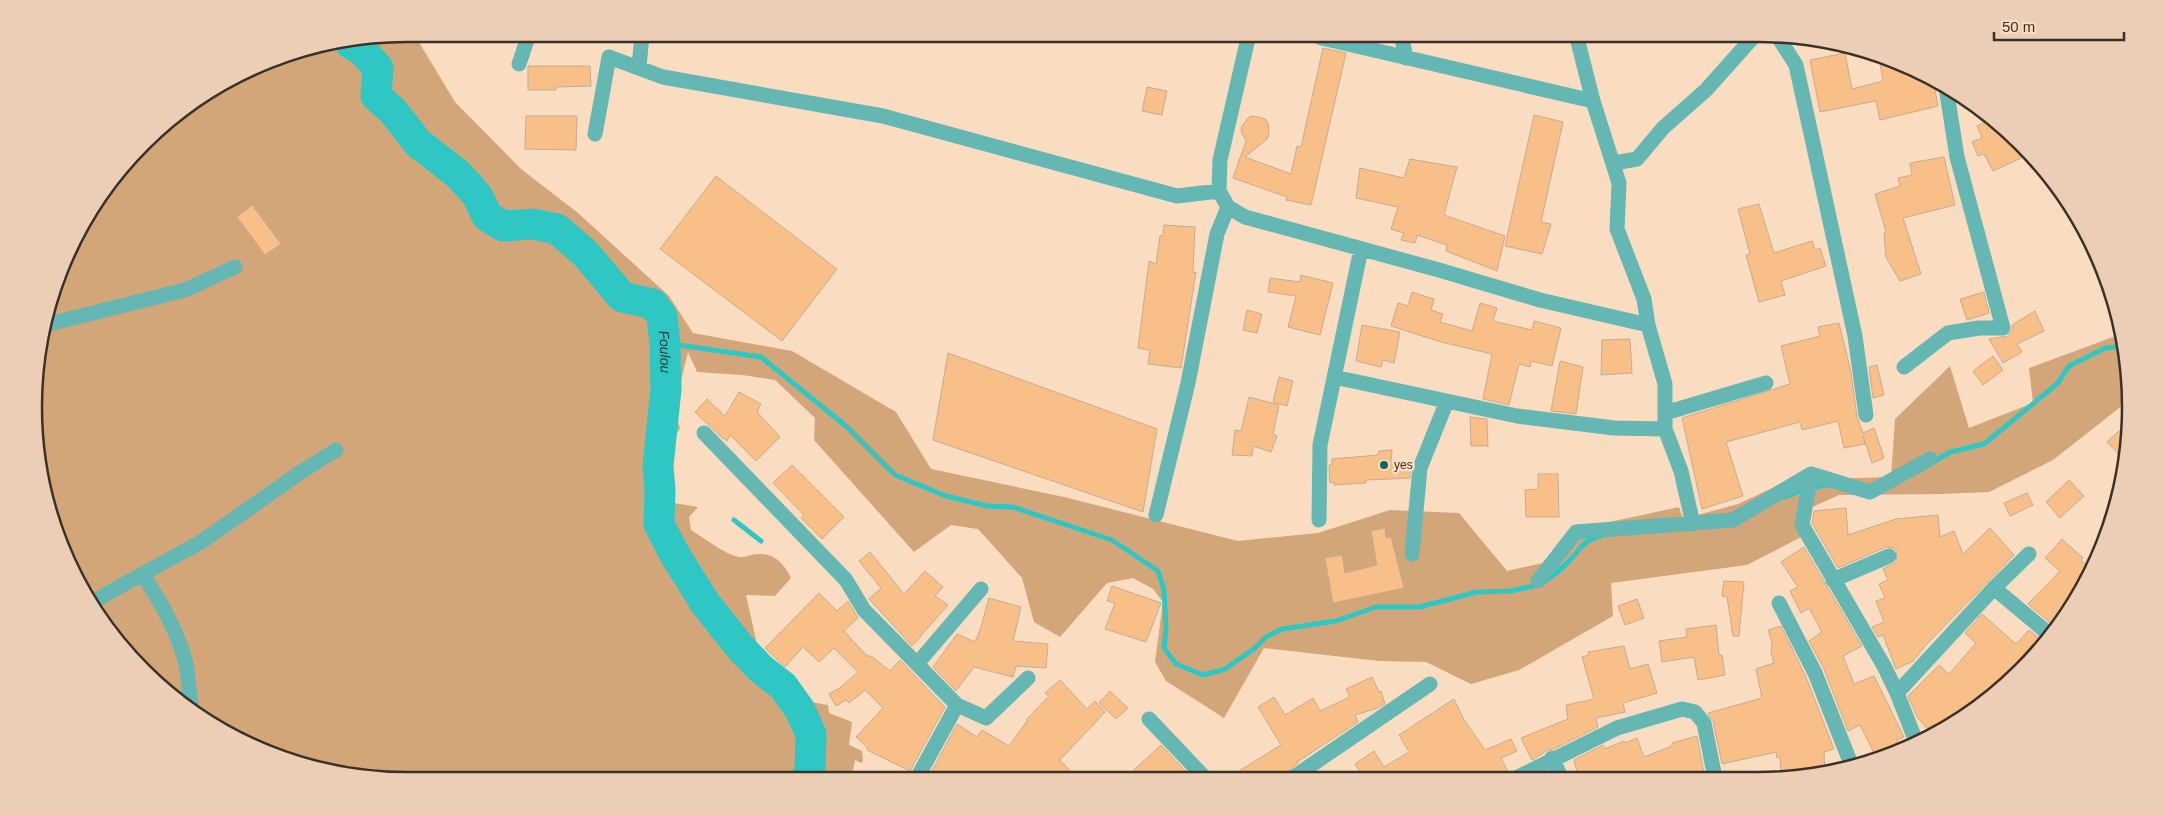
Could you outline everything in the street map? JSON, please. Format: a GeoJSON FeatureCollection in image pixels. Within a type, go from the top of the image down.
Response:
{"type":"FeatureCollection","features":[{"type":"Feature","properties":{"kind":"street"},"geometry":{"type":"LineString","coordinates":[[518,64],[526,42]]}},
{"type":"Feature","properties":{"kind":"street"},"geometry":{"type":"LineString","coordinates":[[639,68],[641,42]]}},
{"type":"Feature","properties":{"kind":"street"},"geometry":{"type":"LineString","coordinates":[[1247,42],[1220,160],[1219,191],[1228,207],[1245,217],[1540,300],[1648,325]]}},
{"type":"Feature","properties":{"kind":"street"},"geometry":{"type":"LineString","coordinates":[[1339,42],[1593,101]]}},
{"type":"Feature","properties":{"kind":"street"},"geometry":{"type":"LineString","coordinates":[[1403,42],[1406,58]]}},
{"type":"Feature","properties":{"kind":"street"},"geometry":{"type":"LineString","coordinates":[[1578,42],[1593,101],[1619,182],[1617,229],[1644,299],[1648,325],[1665,384],[1665,429],[1681,471],[1693,524]]}},
{"type":"Feature","properties":{"kind":"street"},"geometry":{"type":"LineString","coordinates":[[1614,163],[1637,159],[1663,128],[1706,90],[1749,42]]}},
{"type":"Feature","properties":{"kind":"street"},"geometry":{"type":"LineString","coordinates":[[1782,43],[1796,65],[1855,336],[1866,415]]}},
{"type":"Feature","properties":{"kind":"street"},"geometry":{"type":"LineString","coordinates":[[595,134],[609,57],[663,77],[883,116],[1177,196],[1219,191]]}},
{"type":"Feature","properties":{"kind":"street"},"geometry":{"type":"LineString","coordinates":[[1904,367],[1948,333],[1979,328],[2003,328],[1957,156],[1948,97]]}},
{"type":"Feature","properties":{"kind":"street"},"geometry":{"type":"LineString","coordinates":[[1156,515],[1188,383],[1217,234],[1228,207]]}},
{"type":"Feature","properties":{"kind":"street"},"geometry":{"type":"LineString","coordinates":[[1320,520],[1320,445],[1361,249]]}},
{"type":"Feature","properties":{"kind":"street"},"geometry":{"type":"LineString","coordinates":[[53,323],[184,290],[235,267]]}},
{"type":"Feature","properties":{"kind":"street"},"geometry":{"type":"LineString","coordinates":[[1334,377],[1517,416],[1614,428],[1665,429]]}},
{"type":"Feature","properties":{"kind":"street"},"geometry":{"type":"LineString","coordinates":[[1665,413],[1766,383]]}},
{"type":"Feature","properties":{"kind":"street"},"geometry":{"type":"LineString","coordinates":[[1412,554],[1420,468],[1447,401]]}},
{"type":"Feature","properties":{"kind":"street"},"geometry":{"type":"LineString","coordinates":[[704,433],[846,580],[864,610],[957,705],[986,718],[1028,678]]}},
{"type":"Feature","properties":{"kind":"street"},"geometry":{"type":"LineString","coordinates":[[98,600],[201,542],[301,472],[336,450]]}},
{"type":"Feature","properties":{"kind":"street"},"geometry":{"type":"LineString","coordinates":[[1538,581],[1576,532],[1733,520],[1811,474],[1870,492],[1930,459]]}},
{"type":"Feature","properties":{"kind":"street"},"geometry":{"type":"LineString","coordinates":[[1811,474],[1802,525],[1884,666],[1898,693],[1914,737]]}},
{"type":"Feature","properties":{"kind":"street"},"geometry":{"type":"LineString","coordinates":[[1898,693],[1994,588],[2029,554]]}},
{"type":"Feature","properties":{"kind":"street"},"geometry":{"type":"LineString","coordinates":[[1833,580],[1889,556]]}},
{"type":"Feature","properties":{"kind":"street"},"geometry":{"type":"LineString","coordinates":[[142,574],[163,604],[185,660],[190,701]]}},
{"type":"Feature","properties":{"kind":"street"},"geometry":{"type":"LineString","coordinates":[[1994,588],[2045,631]]}},
{"type":"Feature","properties":{"kind":"street"},"geometry":{"type":"LineString","coordinates":[[917,664],[981,589]]}},
{"type":"Feature","properties":{"kind":"street"},"geometry":{"type":"LineString","coordinates":[[1779,603],[1815,673],[1850,760]]}},
{"type":"Feature","properties":{"kind":"street"},"geometry":{"type":"LineString","coordinates":[[1301,772],[1430,684]]}},
{"type":"Feature","properties":{"kind":"street"},"geometry":{"type":"LineString","coordinates":[[920,772],[957,705]]}},
{"type":"Feature","properties":{"kind":"street"},"geometry":{"type":"LineString","coordinates":[[1527,772],[1617,728],[1682,709],[1696,712],[1704,723],[1714,772]]}},
{"type":"Feature","properties":{"kind":"street"},"geometry":{"type":"LineString","coordinates":[[1149,719],[1199,772]]}},
{"type":"Feature","properties":{"kind":"street"},"geometry":{"type":"LineString","coordinates":[[1552,758],[1559,772]]}},
{"type":"Feature","properties":{"kind":"shaded area"},"geometry":{"type":"Polygon","coordinates":[[[419,42],[455,102],[521,169],[578,213],[669,296],[693,333],[792,351],[896,412],[931,469],[1064,497],[1238,541],[1318,533],[1390,510],[1459,513],[1507,571],[1560,559],[1582,528],[1679,507],[1683,519],[1738,504],[1790,480],[1891,477],[1895,419],[1950,366],[1969,428],[2033,403],[2029,368],[2114,337],[2121,384],[2122,406],[2053,460],[1989,492],[1839,495],[1806,510],[1801,537],[1747,565],[1611,583],[1613,616],[1519,670],[1471,684],[1426,662],[1379,661],[1264,648],[1224,718],[1166,681],[1155,662],[1163,602],[1153,589],[1133,578],[1107,583],[1060,637],[1034,622],[1022,578],[978,529],[951,525],[914,552],[814,440],[815,418],[775,380],[742,375],[697,372],[688,352],[674,409],[680,428],[668,449],[668,502],[698,507],[689,517],[691,530],[722,550],[741,557],[765,554],[775,558],[786,569],[791,578],[775,596],[746,595],[761,662],[780,681],[811,702],[828,705],[829,713],[852,722],[849,745],[862,751],[863,761],[861,763],[855,760],[851,772],[384,772],[313,760],[268,745],[225,724],[185,697],[149,666],[133,648],[118,630],[91,590],[70,547],[62,525],[55,502],[46,455],[42,408],[43,384],[55,313],[70,268],[80,246],[91,225],[118,185],[149,149],[185,118],[225,91],[246,80],[268,70],[313,55],[384,43],[419,42]]]}},
{"type":"Feature","properties":{"kind":"building"},"geometry":{"type":"Polygon","coordinates":[[[1323,48],[1346,53],[1311,205],[1286,200],[1287,197],[1233,178],[1246,141],[1241,131],[1242,126],[1249,117],[1254,116],[1265,119],[1268,123],[1269,134],[1267,139],[1245,157],[1291,174],[1297,146],[1301,147],[1323,48]]]}},
{"type":"Feature","properties":{"kind":"building"},"geometry":{"type":"Polygon","coordinates":[[[1845,54],[1852,89],[1883,81],[1880,64],[1935,89],[1938,106],[1880,120],[1876,101],[1820,112],[1810,60],[1845,54]]]}},
{"type":"Feature","properties":{"kind":"building"},"geometry":{"type":"Polygon","coordinates":[[[528,66],[590,66],[591,86],[556,87],[556,90],[528,90],[528,66]]]}},
{"type":"Feature","properties":{"kind":"building"},"geometry":{"type":"Polygon","coordinates":[[[1147,87],[1167,91],[1162,115],[1142,111],[1147,87]]]}},
{"type":"Feature","properties":{"kind":"building"},"geometry":{"type":"Polygon","coordinates":[[[1534,115],[1563,122],[1541,222],[1551,224],[1542,254],[1505,246],[1534,115]]]}},
{"type":"Feature","properties":{"kind":"building"},"geometry":{"type":"Polygon","coordinates":[[[526,116],[577,116],[576,150],[525,149],[526,116]]]}},
{"type":"Feature","properties":{"kind":"building"},"geometry":{"type":"Polygon","coordinates":[[[1984,122],[2023,157],[1993,171],[1984,154],[1978,156],[1972,142],[1982,138],[1977,126],[1984,122]]]}},
{"type":"Feature","properties":{"kind":"building"},"geometry":{"type":"Polygon","coordinates":[[[1944,157],[1955,205],[1903,218],[1921,274],[1900,281],[1886,257],[1884,233],[1886,232],[1875,194],[1900,186],[1898,178],[1912,175],[1910,163],[1944,157]]]}},
{"type":"Feature","properties":{"kind":"building"},"geometry":{"type":"Polygon","coordinates":[[[1410,159],[1457,167],[1444,215],[1505,236],[1497,271],[1446,251],[1447,245],[1417,235],[1415,243],[1401,240],[1404,233],[1391,229],[1398,207],[1356,198],[1360,168],[1404,178],[1410,159]]]}},
{"type":"Feature","properties":{"kind":"building"},"geometry":{"type":"Polygon","coordinates":[[[716,176],[837,269],[782,341],[660,249],[716,176]]]}},
{"type":"Feature","properties":{"kind":"building"},"geometry":{"type":"Polygon","coordinates":[[[1759,204],[1774,253],[1812,241],[1815,250],[1820,248],[1826,266],[1781,281],[1785,295],[1759,302],[1746,255],[1750,254],[1738,209],[1759,204]]]}},
{"type":"Feature","properties":{"kind":"building"},"geometry":{"type":"Polygon","coordinates":[[[252,205],[281,244],[265,255],[237,217],[252,205]]]}},
{"type":"Feature","properties":{"kind":"building"},"geometry":{"type":"Polygon","coordinates":[[[1164,225],[1195,227],[1193,273],[1196,272],[1181,368],[1148,364],[1150,350],[1138,348],[1149,261],[1156,264],[1160,236],[1163,236],[1164,225]]]}},
{"type":"Feature","properties":{"kind":"building"},"geometry":{"type":"Polygon","coordinates":[[[1301,275],[1333,283],[1320,335],[1288,327],[1296,296],[1268,292],[1270,278],[1300,282],[1301,275]]]}},
{"type":"Feature","properties":{"kind":"building"},"geometry":{"type":"Polygon","coordinates":[[[1412,292],[1434,299],[1431,310],[1443,314],[1440,322],[1472,331],[1480,303],[1497,308],[1493,321],[1532,330],[1534,321],[1561,328],[1552,366],[1531,361],[1530,367],[1519,364],[1509,405],[1483,399],[1492,354],[1441,342],[1391,326],[1398,303],[1408,306],[1412,292]]]}},
{"type":"Feature","properties":{"kind":"building"},"geometry":{"type":"Polygon","coordinates":[[[1984,292],[1989,313],[1967,320],[1960,299],[1984,292]]]}},
{"type":"Feature","properties":{"kind":"building"},"geometry":{"type":"Polygon","coordinates":[[[1247,310],[1262,314],[1257,333],[1243,330],[1247,310]]]}},
{"type":"Feature","properties":{"kind":"building"},"geometry":{"type":"Polygon","coordinates":[[[2035,311],[2044,331],[2017,344],[2022,352],[2003,363],[1989,339],[2008,336],[2012,330],[2012,325],[2035,311]]]}},
{"type":"Feature","properties":{"kind":"building"},"geometry":{"type":"Polygon","coordinates":[[[1839,323],[1851,372],[1857,417],[1863,433],[1874,428],[1884,458],[1872,463],[1863,436],[1865,444],[1844,448],[1838,421],[1802,430],[1800,422],[1726,442],[1743,496],[1702,509],[1682,418],[1790,384],[1781,346],[1820,336],[1818,327],[1839,323]]]}},
{"type":"Feature","properties":{"kind":"building"},"geometry":{"type":"Polygon","coordinates":[[[1362,325],[1400,332],[1394,363],[1383,360],[1381,367],[1356,361],[1362,325]]]}},
{"type":"Feature","properties":{"kind":"building"},"geometry":{"type":"Polygon","coordinates":[[[1630,339],[1632,373],[1601,375],[1602,340],[1630,339]]]}},
{"type":"Feature","properties":{"kind":"building"},"geometry":{"type":"Polygon","coordinates":[[[948,353],[1157,429],[1143,512],[933,440],[948,353]]]}},
{"type":"Feature","properties":{"kind":"building"},"geometry":{"type":"Polygon","coordinates":[[[1993,356],[2003,370],[1983,385],[1973,371],[1993,356]]]}},
{"type":"Feature","properties":{"kind":"building"},"geometry":{"type":"Polygon","coordinates":[[[1560,361],[1583,367],[1576,414],[1551,411],[1560,361]]]}},
{"type":"Feature","properties":{"kind":"building"},"geometry":{"type":"Polygon","coordinates":[[[1877,365],[1884,395],[1873,398],[1869,367],[1877,365]]]}},
{"type":"Feature","properties":{"kind":"building"},"geometry":{"type":"Polygon","coordinates":[[[1279,377],[1293,381],[1287,406],[1273,402],[1279,377]]]}},
{"type":"Feature","properties":{"kind":"building"},"geometry":{"type":"Polygon","coordinates":[[[739,392],[761,404],[757,412],[780,437],[756,461],[730,435],[727,441],[695,412],[707,399],[725,416],[739,392]]]}},
{"type":"Feature","properties":{"kind":"building"},"geometry":{"type":"Polygon","coordinates":[[[1249,397],[1279,405],[1273,434],[1277,436],[1271,452],[1253,446],[1252,456],[1232,455],[1235,430],[1241,431],[1249,397]]]}},
{"type":"Feature","properties":{"kind":"building"},"geometry":{"type":"Polygon","coordinates":[[[1470,417],[1487,419],[1488,446],[1471,446],[1470,417]]]}},
{"type":"Feature","properties":{"kind":"building"},"geometry":{"type":"Polygon","coordinates":[[[2121,429],[2118,454],[2107,442],[2121,429]]]}},
{"type":"Feature","properties":{"kind":"building"},"geometry":{"type":"Polygon","coordinates":[[[1392,450],[1391,462],[1411,465],[1410,478],[1366,480],[1366,483],[1334,485],[1334,482],[1330,483],[1329,465],[1332,465],[1332,459],[1378,455],[1379,451],[1392,450]]]}},
{"type":"Feature","properties":{"kind":"building"},"geometry":{"type":"Polygon","coordinates":[[[792,465],[844,517],[822,539],[801,518],[804,515],[773,483],[792,465]]]}},
{"type":"Feature","properties":{"kind":"building"},"geometry":{"type":"Polygon","coordinates":[[[1538,474],[1558,474],[1559,517],[1526,517],[1525,490],[1538,489],[1538,474]]]}},
{"type":"Feature","properties":{"kind":"building"},"geometry":{"type":"Polygon","coordinates":[[[2069,480],[2084,496],[2060,518],[2046,502],[2069,480]]]}},
{"type":"Feature","properties":{"kind":"building"},"geometry":{"type":"Polygon","coordinates":[[[2027,493],[2033,505],[2010,516],[2004,503],[2027,493]]]}},
{"type":"Feature","properties":{"kind":"building"},"geometry":{"type":"Polygon","coordinates":[[[1846,508],[1848,535],[1896,519],[1938,515],[1940,537],[1954,531],[1963,554],[1990,528],[2014,555],[1926,645],[1913,661],[1896,669],[1883,635],[1878,637],[1872,627],[1884,622],[1876,601],[1885,598],[1879,584],[1888,580],[1883,569],[1896,562],[1897,552],[1894,548],[1886,547],[1838,568],[1812,523],[1814,511],[1846,508]]]}},
{"type":"Feature","properties":{"kind":"building"},"geometry":{"type":"Polygon","coordinates":[[[1385,528],[1386,538],[1391,537],[1404,588],[1333,603],[1325,558],[1342,555],[1345,573],[1377,565],[1371,531],[1385,528]]]}},
{"type":"Feature","properties":{"kind":"building"},"geometry":{"type":"Polygon","coordinates":[[[2062,539],[2083,558],[2081,560],[2086,565],[2073,590],[2051,623],[2028,604],[2060,571],[2045,558],[2062,539]]]}},
{"type":"Feature","properties":{"kind":"building"},"geometry":{"type":"Polygon","coordinates":[[[1804,547],[1862,646],[1843,656],[1854,684],[1874,676],[1904,737],[1897,740],[1899,744],[1874,753],[1860,725],[1848,731],[1824,669],[1809,641],[1822,632],[1809,608],[1801,613],[1790,591],[1798,587],[1781,562],[1804,547]]]}},
{"type":"Feature","properties":{"kind":"building"},"geometry":{"type":"Polygon","coordinates":[[[870,552],[904,594],[925,571],[943,587],[935,596],[948,605],[912,646],[869,599],[881,588],[859,561],[870,552]]]}},
{"type":"Feature","properties":{"kind":"building"},"geometry":{"type":"Polygon","coordinates":[[[1724,581],[1744,582],[1739,636],[1733,636],[1727,597],[1722,596],[1724,581]]]}},
{"type":"Feature","properties":{"kind":"building"},"geometry":{"type":"Polygon","coordinates":[[[1112,586],[1161,603],[1146,642],[1105,629],[1115,603],[1107,601],[1112,586]]]}},
{"type":"Feature","properties":{"kind":"building"},"geometry":{"type":"Polygon","coordinates":[[[819,593],[837,611],[848,601],[858,618],[844,631],[867,656],[871,656],[890,671],[900,660],[945,707],[910,771],[867,750],[868,748],[856,737],[883,708],[865,690],[849,703],[846,700],[836,706],[829,694],[841,687],[858,672],[834,648],[819,662],[803,647],[785,667],[765,648],[819,593]]]}},
{"type":"Feature","properties":{"kind":"building"},"geometry":{"type":"Polygon","coordinates":[[[989,598],[1021,607],[1013,641],[1048,644],[1046,668],[1016,666],[1013,677],[974,667],[956,691],[933,667],[957,634],[975,642],[989,598]]]}},
{"type":"Feature","properties":{"kind":"building"},"geometry":{"type":"Polygon","coordinates":[[[1637,599],[1644,618],[1625,625],[1618,606],[1637,599]]]}},
{"type":"Feature","properties":{"kind":"building"},"geometry":{"type":"Polygon","coordinates":[[[1982,614],[2016,644],[2029,630],[2039,638],[2015,666],[1979,697],[1928,730],[1917,717],[1908,696],[1939,665],[1949,674],[1976,643],[1965,633],[1982,614]]]}},
{"type":"Feature","properties":{"kind":"building"},"geometry":{"type":"Polygon","coordinates":[[[1716,625],[1719,655],[1722,655],[1725,675],[1698,680],[1694,657],[1662,662],[1659,641],[1687,637],[1686,629],[1716,625]]]}},
{"type":"Feature","properties":{"kind":"building"},"geometry":{"type":"Polygon","coordinates":[[[1781,626],[1806,677],[1834,749],[1824,752],[1825,766],[1781,772],[1780,757],[1777,758],[1776,752],[1722,764],[1713,721],[1708,713],[1762,698],[1756,669],[1774,663],[1771,652],[1772,642],[1768,630],[1781,626]]]}},
{"type":"Feature","properties":{"kind":"building"},"geometry":{"type":"Polygon","coordinates":[[[1624,646],[1630,669],[1648,664],[1657,693],[1623,703],[1625,712],[1596,718],[1598,727],[1554,749],[1548,750],[1532,760],[1521,738],[1568,719],[1566,705],[1594,699],[1582,657],[1589,655],[1588,652],[1624,646]]]}},
{"type":"Feature","properties":{"kind":"building"},"geometry":{"type":"Polygon","coordinates":[[[1372,677],[1379,692],[1381,691],[1385,704],[1355,715],[1358,722],[1297,762],[1287,772],[1237,772],[1281,745],[1258,707],[1274,697],[1285,715],[1313,698],[1320,711],[1350,697],[1346,689],[1372,677]]]}},
{"type":"Feature","properties":{"kind":"building"},"geometry":{"type":"Polygon","coordinates":[[[1060,680],[1087,709],[1095,701],[1105,712],[1060,760],[1071,772],[931,772],[957,724],[977,737],[982,730],[1009,746],[1026,720],[1049,696],[1045,693],[1060,680]]]}},
{"type":"Feature","properties":{"kind":"building"},"geometry":{"type":"Polygon","coordinates":[[[1110,691],[1128,708],[1116,719],[1099,703],[1110,691]]]}},
{"type":"Feature","properties":{"kind":"building"},"geometry":{"type":"Polygon","coordinates":[[[1454,699],[1463,718],[1485,750],[1511,739],[1517,751],[1501,758],[1508,772],[1360,772],[1355,764],[1374,751],[1384,767],[1409,752],[1399,735],[1454,699]]]}},
{"type":"Feature","properties":{"kind":"building"},"geometry":{"type":"Polygon","coordinates":[[[1697,736],[1704,772],[1577,772],[1574,760],[1603,745],[1605,749],[1637,738],[1644,757],[1672,746],[1672,743],[1697,736]]]}},
{"type":"Feature","properties":{"kind":"building"},"geometry":{"type":"Polygon","coordinates":[[[1161,745],[1186,772],[1132,772],[1161,745]]]}},
{"type":"Feature","properties":{"kind":"waterway","name":"Foulou"},"geometry":{"type":"LineString","coordinates":[[356,47],[362,50],[378,68],[376,96],[393,111],[418,143],[459,175],[477,195],[487,216],[503,226],[533,224],[557,229],[586,254],[622,297],[653,304],[662,316],[665,343],[666,389],[658,466],[660,490],[659,524],[675,555],[705,603],[740,647],[761,669],[783,686],[800,710],[811,734],[809,772]]}},
{"type":"Feature","properties":{"kind":"waterway"},"geometry":{"type":"LineString","coordinates":[[665,343],[761,357],[847,427],[895,475],[946,496],[987,506],[1013,507],[1112,540],[1158,571],[1164,590],[1166,629],[1164,648],[1176,664],[1203,675],[1225,669],[1255,648],[1266,637],[1282,629],[1336,621],[1376,607],[1419,607],[1477,592],[1510,591],[1538,585]]}},
{"type":"Feature","properties":{"kind":"waterway"},"geometry":{"type":"LineString","coordinates":[[1932,463],[1950,452],[1984,444],[2057,384],[2069,366],[2105,348],[2116,347]]}},
{"type":"Feature","properties":{"kind":"waterway"},"geometry":{"type":"LineString","coordinates":[[1785,497],[1802,490],[1830,484]]}},
{"type":"Feature","properties":{"kind":"waterway"},"geometry":{"type":"LineString","coordinates":[[734,520],[761,541]]}},
{"type":"Feature","properties":{"kind":"waterway"},"geometry":{"type":"LineString","coordinates":[[1545,581],[1564,566],[1586,542],[1601,536]]}},
{"type":"Feature","properties":{"kind":"place","name":"yes"},"geometry":{"type":"Point","coordinates":[1384,465]}}]}
